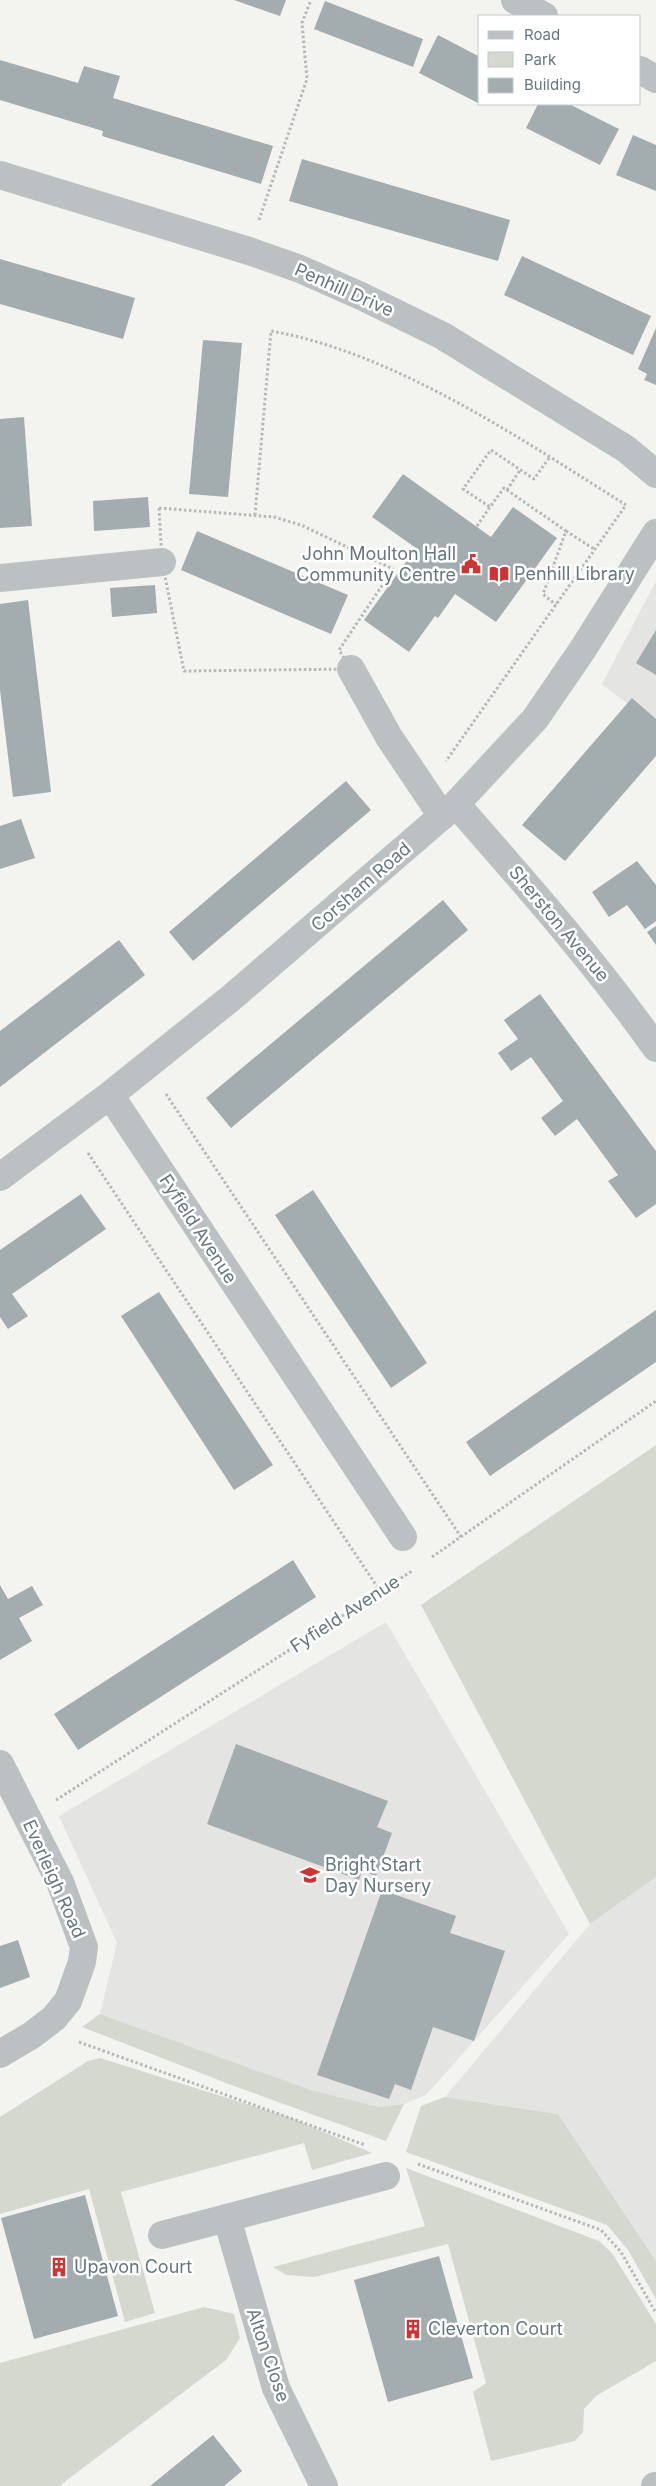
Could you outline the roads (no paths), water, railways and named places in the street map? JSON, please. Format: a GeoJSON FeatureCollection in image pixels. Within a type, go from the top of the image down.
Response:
{"type":"FeatureCollection","features":[{"type":"Feature","properties":{"kind":"street"},"geometry":{"type":"LineString","coordinates":[[515,0],[542,15]]}},
{"type":"Feature","properties":{"kind":"street"},"geometry":{"type":"LineString","coordinates":[[641,71],[656,79]]}},
{"type":"Feature","properties":{"kind":"street","name":"Penhill Drive"},"geometry":{"type":"LineString","coordinates":[[0,175],[249,251],[300,269],[361,296],[443,336],[626,449],[656,474]]}},
{"type":"Feature","properties":{"kind":"street","name":"Corsham Road"},"geometry":{"type":"LineString","coordinates":[[0,1177],[110,1095],[232,998],[377,875],[449,810],[535,720],[583,649],[656,533]]}},
{"type":"Feature","properties":{"kind":"street"},"geometry":{"type":"LineString","coordinates":[[0,578],[162,562]]}},
{"type":"Feature","properties":{"kind":"street","name":"Sherston Avenue"},"geometry":{"type":"LineString","coordinates":[[351,668],[388,738],[424,789],[449,810],[567,931],[656,1048]]}},
{"type":"Feature","properties":{"kind":"street","name":"Fyfield Avenue"},"geometry":{"type":"LineString","coordinates":[[110,1095],[403,1537]]}},
{"type":"Feature","properties":{"kind":"street","name":"Everleigh Road"},"geometry":{"type":"LineString","coordinates":[[0,1764],[60,1882],[84,1947],[82,1962],[68,2001],[54,2018],[32,2035],[0,2054]]}},
{"type":"Feature","properties":{"kind":"street"},"geometry":{"type":"LineString","coordinates":[[162,2235],[386,2176]]}},
{"type":"Feature","properties":{"kind":"street","name":"Alton Close"},"geometry":{"type":"LineString","coordinates":[[227,2218],[276,2388],[324,2486]]}},
{"type":"Feature","properties":{"kind":"place","name":"John Moulton Hall Community Centre"},"geometry":{"type":"Point","coordinates":[471,564]}},
{"type":"Feature","properties":{"kind":"place","name":"Penhill Library"},"geometry":{"type":"Point","coordinates":[499,574]}},
{"type":"Feature","properties":{"kind":"place","name":"Bright Start Day Nursery"},"geometry":{"type":"Point","coordinates":[310,1875]}},
{"type":"Feature","properties":{"kind":"place","name":"Upavon Court"},"geometry":{"type":"Point","coordinates":[59,2267]}},
{"type":"Feature","properties":{"kind":"place","name":"Cleverton Court"},"geometry":{"type":"Point","coordinates":[413,2329]}}]}
